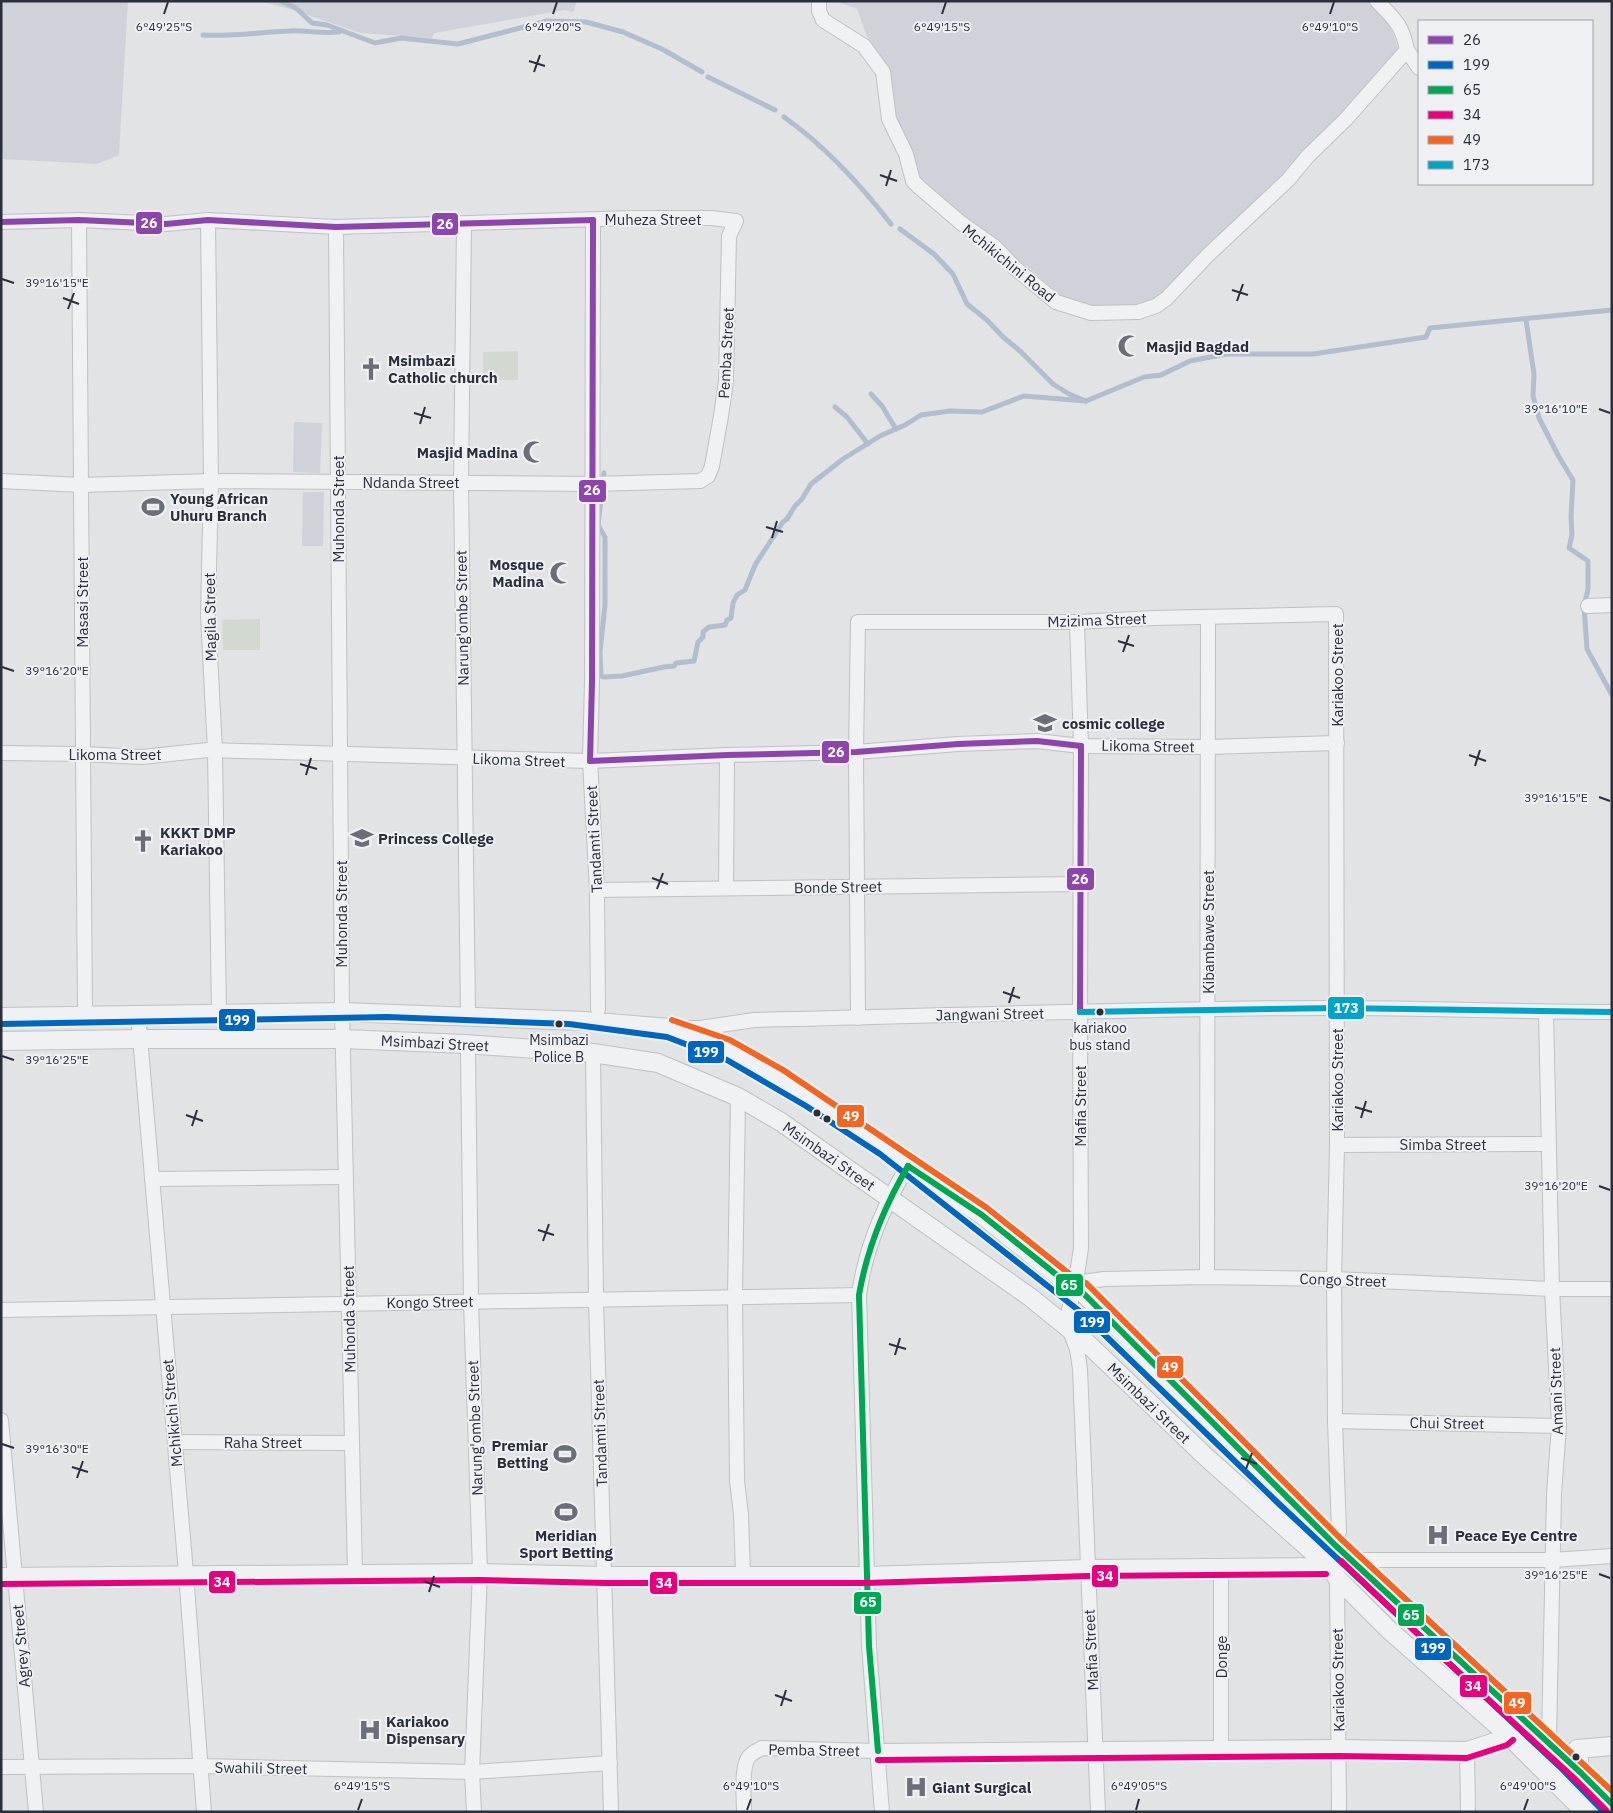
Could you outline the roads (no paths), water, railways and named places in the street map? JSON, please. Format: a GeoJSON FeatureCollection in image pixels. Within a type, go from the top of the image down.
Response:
{"type":"FeatureCollection","features":[{"type":"Feature","properties":{"kind":"street","name":"Mchikichini Road"},"geometry":{"type":"LineString","coordinates":[[819,1],[819,10],[823,20],[864,46],[883,72],[889,120],[906,154],[913,181],[961,223],[995,247],[1015,268],[1056,302],[1091,313],[1138,312],[1166,299],[1209,254],[1288,180],[1308,156],[1346,119],[1407,50]]}},
{"type":"Feature","properties":{"kind":"street"},"geometry":{"type":"LineString","coordinates":[[1377,1],[1398,22],[1405,38],[1407,50],[1418,66]]}},
{"type":"Feature","properties":{"kind":"street","name":"Muheza Street"},"geometry":{"type":"LineString","coordinates":[[1,222],[79,220],[166,224],[208,220],[336,227],[711,218],[736,222]]}},
{"type":"Feature","properties":{"kind":"street","name":"Masasi Street"},"geometry":{"type":"LineString","coordinates":[[79,220],[85,1015]]}},
{"type":"Feature","properties":{"kind":"street","name":"Magila Street"},"geometry":{"type":"LineString","coordinates":[[208,220],[212,480],[208,615],[216,751],[219,1014]]}},
{"type":"Feature","properties":{"kind":"street","name":"Tandamti Street"},"geometry":{"type":"LineString","coordinates":[[593,220],[592,682],[590,761],[597,890],[598,1009]]}},
{"type":"Feature","properties":{"kind":"street","name":"Pemba Street"},"geometry":{"type":"LineString","coordinates":[[700,481],[708,476],[712,466],[722,416],[728,351],[729,236],[736,222]]}},
{"type":"Feature","properties":{"kind":"street","name":"Narung'ombe Street"},"geometry":{"type":"LineString","coordinates":[[464,224],[461,483],[468,1011]]}},
{"type":"Feature","properties":{"kind":"street","name":"Muhonda Street"},"geometry":{"type":"LineString","coordinates":[[336,227],[342,1012],[355,1572]]}},
{"type":"Feature","properties":{"kind":"street","name":"Ndanda Street"},"geometry":{"type":"LineString","coordinates":[[1,481],[81,484],[212,480],[593,484],[700,481]]}},
{"type":"Feature","properties":{"kind":"street"},"geometry":{"type":"LineString","coordinates":[[1588,606],[1612,605]]}},
{"type":"Feature","properties":{"kind":"street","name":"Mzizima Street"},"geometry":{"type":"LineString","coordinates":[[856,752],[858,622],[1077,622],[1153,618],[1336,614]]}},
{"type":"Feature","properties":{"kind":"street","name":"Kariakoo Street"},"geometry":{"type":"LineString","coordinates":[[1335,1545],[1339,1531],[1335,1421],[1334,1279],[1337,1144],[1336,614]]}},
{"type":"Feature","properties":{"kind":"street","name":"Kibambawe Street"},"geometry":{"type":"LineString","coordinates":[[1207,1276],[1208,617]]}},
{"type":"Feature","properties":{"kind":"street","name":"Mafia Street"},"geometry":{"type":"LineString","coordinates":[[1077,622],[1082,746],[1080,1248],[1077,1289],[1068,1314],[1070,1331],[1077,1349],[1080,1369],[1098,1812]]}},
{"type":"Feature","properties":{"kind":"street","name":"Likoma Street"},"geometry":{"type":"LineString","coordinates":[[1,753],[142,757],[208,750],[590,761],[856,752],[1003,742],[1037,742],[1082,746],[1208,747],[1337,743]]}},
{"type":"Feature","properties":{"kind":"street"},"geometry":{"type":"LineString","coordinates":[[856,752],[858,1018]]}},
{"type":"Feature","properties":{"kind":"street"},"geometry":{"type":"LineString","coordinates":[[726,888],[727,755]]}},
{"type":"Feature","properties":{"kind":"street","name":"Bonde Street"},"geometry":{"type":"LineString","coordinates":[[597,890],[1080,884]]}},
{"type":"Feature","properties":{"kind":"street","name":"Jangwani Street"},"geometry":{"type":"LineString","coordinates":[[669,1028],[700,1028],[754,1020],[1080,1012],[1337,1008],[1612,1012]]}},
{"type":"Feature","properties":{"kind":"street","name":"Msimbazi Street"},"geometry":{"type":"LineString","coordinates":[[1,1017],[342,1012],[585,1020],[669,1028],[726,1048],[778,1077],[982,1216],[1077,1289],[1335,1545],[1612,1804]]}},
{"type":"Feature","properties":{"kind":"street","name":"Amani Street"},"geometry":{"type":"LineString","coordinates":[[1546,1012],[1552,1289],[1559,1426],[1552,1560],[1549,1739],[1551,1745]]}},
{"type":"Feature","properties":{"kind":"street","name":"Mchikichi Street"},"geometry":{"type":"LineString","coordinates":[[138,1014],[186,1572],[204,1812]]}},
{"type":"Feature","properties":{"kind":"street","name":"Msimbazi Street"},"geometry":{"type":"LineString","coordinates":[[1,1041],[343,1039],[465,1044],[593,1053],[658,1063],[738,1097],[781,1122],[1030,1297],[1088,1344],[1206,1457],[1331,1572],[1388,1629],[1507,1734],[1586,1812]]}},
{"type":"Feature","properties":{"kind":"street","name":"Narung'ombe Street"},"geometry":{"type":"LineString","coordinates":[[465,1044],[468,1051],[472,1302],[480,1571],[472,1772],[474,1812]]}},
{"type":"Feature","properties":{"kind":"street","name":"Tandamti Street"},"geometry":{"type":"LineString","coordinates":[[593,1053],[596,1299],[611,1812]]}},
{"type":"Feature","properties":{"kind":"street"},"geometry":{"type":"LineString","coordinates":[[738,1097],[735,1297],[737,1481],[742,1514],[743,1574]]}},
{"type":"Feature","properties":{"kind":"street","name":"Simba Street"},"geometry":{"type":"LineString","coordinates":[[1337,1144],[1548,1144]]}},
{"type":"Feature","properties":{"kind":"street"},"geometry":{"type":"LineString","coordinates":[[882,1812],[866,1574],[858,1295],[862,1272],[880,1218],[908,1166]]}},
{"type":"Feature","properties":{"kind":"street"},"geometry":{"type":"LineString","coordinates":[[152,1179],[346,1176]]}},
{"type":"Feature","properties":{"kind":"street","name":"Congo Street"},"geometry":{"type":"LineString","coordinates":[[1077,1289],[1083,1282],[1104,1279],[1207,1276],[1334,1279],[1552,1289],[1612,1289]]}},
{"type":"Feature","properties":{"kind":"street","name":"Kongo Street"},"geometry":{"type":"LineString","coordinates":[[1,1310],[858,1295]]}},
{"type":"Feature","properties":{"kind":"street","name":"Agrey Street"},"geometry":{"type":"LineString","coordinates":[[1,1420],[8,1575],[36,1812]]}},
{"type":"Feature","properties":{"kind":"street","name":"Chui Street"},"geometry":{"type":"LineString","coordinates":[[1335,1421],[1559,1426]]}},
{"type":"Feature","properties":{"kind":"street","name":"Raha Street"},"geometry":{"type":"LineString","coordinates":[[175,1442],[352,1443]]}},
{"type":"Feature","properties":{"kind":"street"},"geometry":{"type":"LineString","coordinates":[[1353,1560],[1552,1560],[1612,1556]]}},
{"type":"Feature","properties":{"kind":"street"},"geometry":{"type":"LineString","coordinates":[[8,1575],[480,1571],[605,1574],[866,1574],[1087,1567],[1221,1566],[1331,1572]]}},
{"type":"Feature","properties":{"kind":"street","name":"Donge"},"geometry":{"type":"LineString","coordinates":[[1221,1566],[1221,1748]]}},
{"type":"Feature","properties":{"kind":"street","name":"Kariakoo Street"},"geometry":{"type":"LineString","coordinates":[[1331,1572],[1339,1812]]}},
{"type":"Feature","properties":{"kind":"street"},"geometry":{"type":"LineString","coordinates":[[878,1751],[1338,1747],[1467,1749],[1504,1737],[1522,1719]]}},
{"type":"Feature","properties":{"kind":"street"},"geometry":{"type":"LineString","coordinates":[[1536,1763],[1551,1745]]}},
{"type":"Feature","properties":{"kind":"street"},"geometry":{"type":"LineString","coordinates":[[1581,1773],[1577,1749],[1612,1746]]}},
{"type":"Feature","properties":{"kind":"street","name":"Pemba Street"},"geometry":{"type":"LineString","coordinates":[[744,1812],[745,1768],[748,1759],[754,1752],[762,1748],[878,1751]]}},
{"type":"Feature","properties":{"kind":"street"},"geometry":{"type":"LineString","coordinates":[[1467,1749],[1468,1812]]}},
{"type":"Feature","properties":{"kind":"street","name":"Swahili Street"},"geometry":{"type":"LineString","coordinates":[[1,1766],[200,1766],[472,1772],[610,1763]]}},
{"type":"Feature","properties":{"kind":"waterway"},"geometry":{"type":"LineString","coordinates":[[281,1],[296,8],[312,23],[327,25],[375,43],[401,38],[458,44],[547,21],[586,22],[623,32],[662,49],[702,72]]}},
{"type":"Feature","properties":{"kind":"waterway"},"geometry":{"type":"LineString","coordinates":[[203,35],[295,31],[339,32]]}},
{"type":"Feature","properties":{"kind":"waterway"},"geometry":{"type":"LineString","coordinates":[[708,77],[775,110]]}},
{"type":"Feature","properties":{"kind":"waterway"},"geometry":{"type":"LineString","coordinates":[[784,117],[828,153],[867,194],[891,224]]}},
{"type":"Feature","properties":{"kind":"waterway"},"geometry":{"type":"LineString","coordinates":[[900,229],[934,254],[953,274],[967,304],[987,320],[1053,384],[1069,394],[1086,401],[1144,377],[1161,375],[1190,361],[1226,354],[1313,354],[1426,337],[1430,328],[1612,310]]}},
{"type":"Feature","properties":{"kind":"waterway"},"geometry":{"type":"LineString","coordinates":[[1526,320],[1534,374],[1533,396],[1539,418],[1573,480],[1572,535],[1569,548],[1588,561],[1588,589],[1584,606],[1587,649],[1612,695]]}},
{"type":"Feature","properties":{"kind":"waterway"},"geometry":{"type":"LineString","coordinates":[[871,394],[882,406],[896,429]]}},
{"type":"Feature","properties":{"kind":"waterway"},"geometry":{"type":"LineString","coordinates":[[604,473],[598,525],[605,537],[605,605],[600,652],[601,676],[604,677],[622,676],[674,666],[676,663],[694,661],[698,642],[703,637],[703,632],[709,627],[725,625],[727,620],[731,618],[733,603],[737,595],[745,590],[755,565],[811,484],[843,459],[880,436],[905,425],[921,415],[950,411],[982,412],[1024,396],[1086,401]]}},
{"type":"Feature","properties":{"kind":"waterway"},"geometry":{"type":"LineString","coordinates":[[835,407],[847,417],[868,444]]}},
{"type":"Feature","properties":{"kind":"place","name":"Masjid Bagdad"},"geometry":{"type":"Point","coordinates":[1129,346]}},
{"type":"Feature","properties":{"kind":"place","name":"Msimbazi Catholic church"},"geometry":{"type":"Point","coordinates":[371,369]}},
{"type":"Feature","properties":{"kind":"place","name":"Masjid Madina"},"geometry":{"type":"Point","coordinates":[534,452]}},
{"type":"Feature","properties":{"kind":"place","name":"Young African Uhuru Branch"},"geometry":{"type":"Point","coordinates":[153,507]}},
{"type":"Feature","properties":{"kind":"place","name":"Mosque Madina"},"geometry":{"type":"Point","coordinates":[561,573]}},
{"type":"Feature","properties":{"kind":"place","name":"cosmic college"},"geometry":{"type":"Point","coordinates":[1045,723]}},
{"type":"Feature","properties":{"kind":"place","name":"Princess College"},"geometry":{"type":"Point","coordinates":[362,838]}},
{"type":"Feature","properties":{"kind":"place","name":"KKKT DMP Kariakoo"},"geometry":{"type":"Point","coordinates":[143,841]}},
{"type":"Feature","properties":{"kind":"place","name":"kariakoo bus stand"},"geometry":{"type":"Point","coordinates":[1100,1012]}},
{"type":"Feature","properties":{"kind":"place","name":"Msimbazi Police B"},"geometry":{"type":"Point","coordinates":[559,1024]}},
{"type":"Feature","properties":{"kind":"place","name":"Premiar Betting"},"geometry":{"type":"Point","coordinates":[565,1454]}},
{"type":"Feature","properties":{"kind":"place","name":"Meridian Sport Betting"},"geometry":{"type":"Point","coordinates":[566,1512]}},
{"type":"Feature","properties":{"kind":"place","name":"Peace Eye Centre"},"geometry":{"type":"Point","coordinates":[1438,1535]}},
{"type":"Feature","properties":{"kind":"place","name":"Kariakoo Dispensary"},"geometry":{"type":"Point","coordinates":[370,1730]}},
{"type":"Feature","properties":{"kind":"place","name":"Giant Surgical"},"geometry":{"type":"Point","coordinates":[916,1787]}}]}
